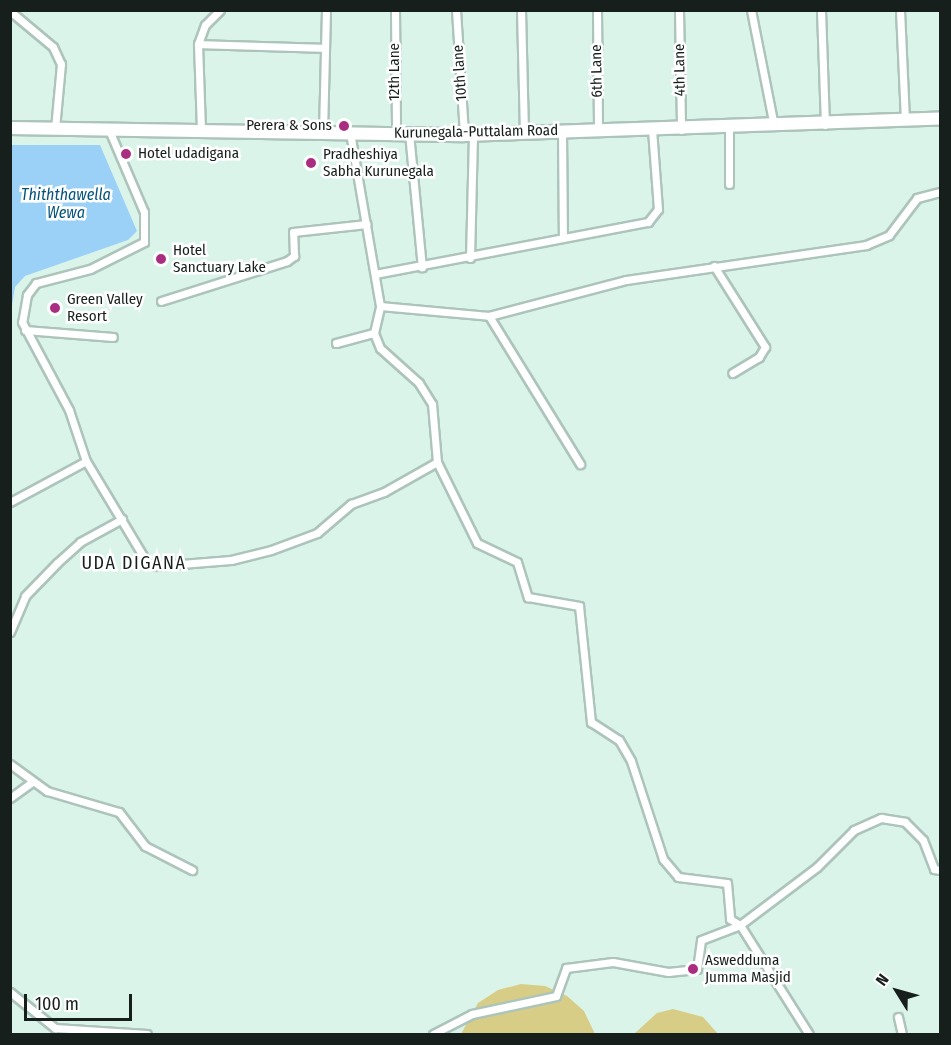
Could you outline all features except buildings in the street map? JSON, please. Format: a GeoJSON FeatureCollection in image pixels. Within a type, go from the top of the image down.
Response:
{"type":"FeatureCollection","features":[{"type":"Feature","properties":{"kind":"highway","name":"Kurunegala-Puttalam Road"},"geometry":{"type":"LineString","coordinates":[[10,128],[469,134],[774,127],[940,118]]}},
{"type":"Feature","properties":{"kind":"street"},"geometry":{"type":"LineString","coordinates":[[201,130],[198,44],[205,25],[220,10]]}},
{"type":"Feature","properties":{"kind":"street"},"geometry":{"type":"LineString","coordinates":[[323,133],[326,10]]}},
{"type":"Feature","properties":{"kind":"street","name":"12th Lane"},"geometry":{"type":"LineString","coordinates":[[395,10],[396,133]]}},
{"type":"Feature","properties":{"kind":"street","name":"10th lane"},"geometry":{"type":"LineString","coordinates":[[456,10],[469,134],[471,258]]}},
{"type":"Feature","properties":{"kind":"street"},"geometry":{"type":"LineString","coordinates":[[521,10],[524,132]]}},
{"type":"Feature","properties":{"kind":"street","name":"6th Lane"},"geometry":{"type":"LineString","coordinates":[[597,10],[598,131]]}},
{"type":"Feature","properties":{"kind":"street","name":"4th Lane"},"geometry":{"type":"LineString","coordinates":[[679,10],[681,129]]}},
{"type":"Feature","properties":{"kind":"street"},"geometry":{"type":"LineString","coordinates":[[751,10],[774,127]]}},
{"type":"Feature","properties":{"kind":"street"},"geometry":{"type":"LineString","coordinates":[[821,10],[825,125]]}},
{"type":"Feature","properties":{"kind":"street"},"geometry":{"type":"LineString","coordinates":[[900,10],[905,120]]}},
{"type":"Feature","properties":{"kind":"street"},"geometry":{"type":"LineString","coordinates":[[10,11],[53,47],[61,64],[55,129]]}},
{"type":"Feature","properties":{"kind":"street"},"geometry":{"type":"LineString","coordinates":[[198,44],[325,48]]}},
{"type":"Feature","properties":{"kind":"street"},"geometry":{"type":"LineString","coordinates":[[729,128],[729,184]]}},
{"type":"Feature","properties":{"kind":"street"},"geometry":{"type":"LineString","coordinates":[[110,130],[144,212],[144,242],[90,269],[36,283],[26,299],[25,330],[39,347],[64,400],[86,461],[146,561],[156,566],[231,560],[317,532],[351,504],[384,492],[437,462]]}},
{"type":"Feature","properties":{"kind":"street"},"geometry":{"type":"LineString","coordinates":[[375,274],[471,258],[562,237],[648,222],[655,215],[652,130]]}},
{"type":"Feature","properties":{"kind":"street"},"geometry":{"type":"LineString","coordinates":[[562,131],[562,237]]}},
{"type":"Feature","properties":{"kind":"street"},"geometry":{"type":"LineString","coordinates":[[409,133],[422,267]]}},
{"type":"Feature","properties":{"kind":"street"},"geometry":{"type":"LineString","coordinates":[[350,134],[380,306],[374,333],[380,348],[419,383],[432,404],[437,462],[477,543],[517,562],[528,597],[579,606],[591,722],[618,740],[631,761],[663,860],[678,877],[727,883],[730,919],[740,925],[809,1035]]}},
{"type":"Feature","properties":{"kind":"street"},"geometry":{"type":"LineString","coordinates":[[380,306],[489,316],[591,287],[714,266],[866,245],[889,235],[917,198],[940,192]]}},
{"type":"Feature","properties":{"kind":"street"},"geometry":{"type":"LineString","coordinates":[[161,301],[286,261],[294,256],[294,232],[367,224]]}},
{"type":"Feature","properties":{"kind":"street"},"geometry":{"type":"LineString","coordinates":[[714,266],[765,346],[759,357],[732,374]]}},
{"type":"Feature","properties":{"kind":"street"},"geometry":{"type":"LineString","coordinates":[[489,316],[580,464]]}},
{"type":"Feature","properties":{"kind":"street"},"geometry":{"type":"LineString","coordinates":[[25,330],[113,337]]}},
{"type":"Feature","properties":{"kind":"street"},"geometry":{"type":"LineString","coordinates":[[336,343],[374,333]]}},
{"type":"Feature","properties":{"kind":"street"},"geometry":{"type":"LineString","coordinates":[[10,502],[86,461]]}},
{"type":"Feature","properties":{"kind":"street"},"geometry":{"type":"LineString","coordinates":[[10,632],[25,596],[80,542],[122,519]]}},
{"type":"Feature","properties":{"kind":"street"},"geometry":{"type":"LineString","coordinates":[[10,764],[32,782],[118,812],[145,846],[192,870]]}},
{"type":"Feature","properties":{"kind":"street"},"geometry":{"type":"LineString","coordinates":[[10,798],[32,782]]}},
{"type":"Feature","properties":{"kind":"street"},"geometry":{"type":"LineString","coordinates":[[433,1035],[472,1014],[556,996],[566,968],[613,962],[668,972],[697,969],[701,940],[740,925],[817,867],[854,830],[881,818],[905,822],[923,840],[934,869],[940,870]]}},
{"type":"Feature","properties":{"kind":"street"},"geometry":{"type":"LineString","coordinates":[[10,992],[55,1031],[147,1035]]}},
{"type":"Feature","properties":{"kind":"street"},"geometry":{"type":"LineString","coordinates":[[898,1017],[902,1035]]}},
{"type":"Feature","properties":{"kind":"shaded area"},"geometry":{"type":"Polygon","coordinates":[[[521,984],[545,986],[567,996],[584,1011],[595,1034],[461,1034],[478,1003],[498,990],[521,984]]]}},
{"type":"Feature","properties":{"kind":"shaded area"},"geometry":{"type":"Polygon","coordinates":[[[673,1009],[703,1017],[718,1034],[634,1034],[657,1013],[673,1009]]]}},
{"type":"Feature","properties":{"kind":"water","name":"Thiththawella Wewa"},"geometry":{"type":"Polygon","coordinates":[[[11,145],[100,145],[137,231],[128,240],[25,276],[15,287],[11,312],[11,145]]]}},
{"type":"Feature","properties":{"kind":"place","name":"Perera & Sons"},"geometry":{"type":"Point","coordinates":[344,126]}},
{"type":"Feature","properties":{"kind":"place","name":"Hotel udadigana"},"geometry":{"type":"Point","coordinates":[126,154]}},
{"type":"Feature","properties":{"kind":"place","name":"Pradheshiya Sabha Kurunegala"},"geometry":{"type":"Point","coordinates":[311,163]}},
{"type":"Feature","properties":{"kind":"place","name":"Hotel Sanctuary Lake"},"geometry":{"type":"Point","coordinates":[161,259]}},
{"type":"Feature","properties":{"kind":"place","name":"Green Valley Resort"},"geometry":{"type":"Point","coordinates":[55,308]}},
{"type":"Feature","properties":{"kind":"place","name":"Aswedduma Jumma Masjid"},"geometry":{"type":"Point","coordinates":[693,969]}},
{"type":"Feature","properties":{"kind":"district","name":"UDA DIGANA"},"geometry":{"type":"Point","coordinates":[134,563]}}]}
